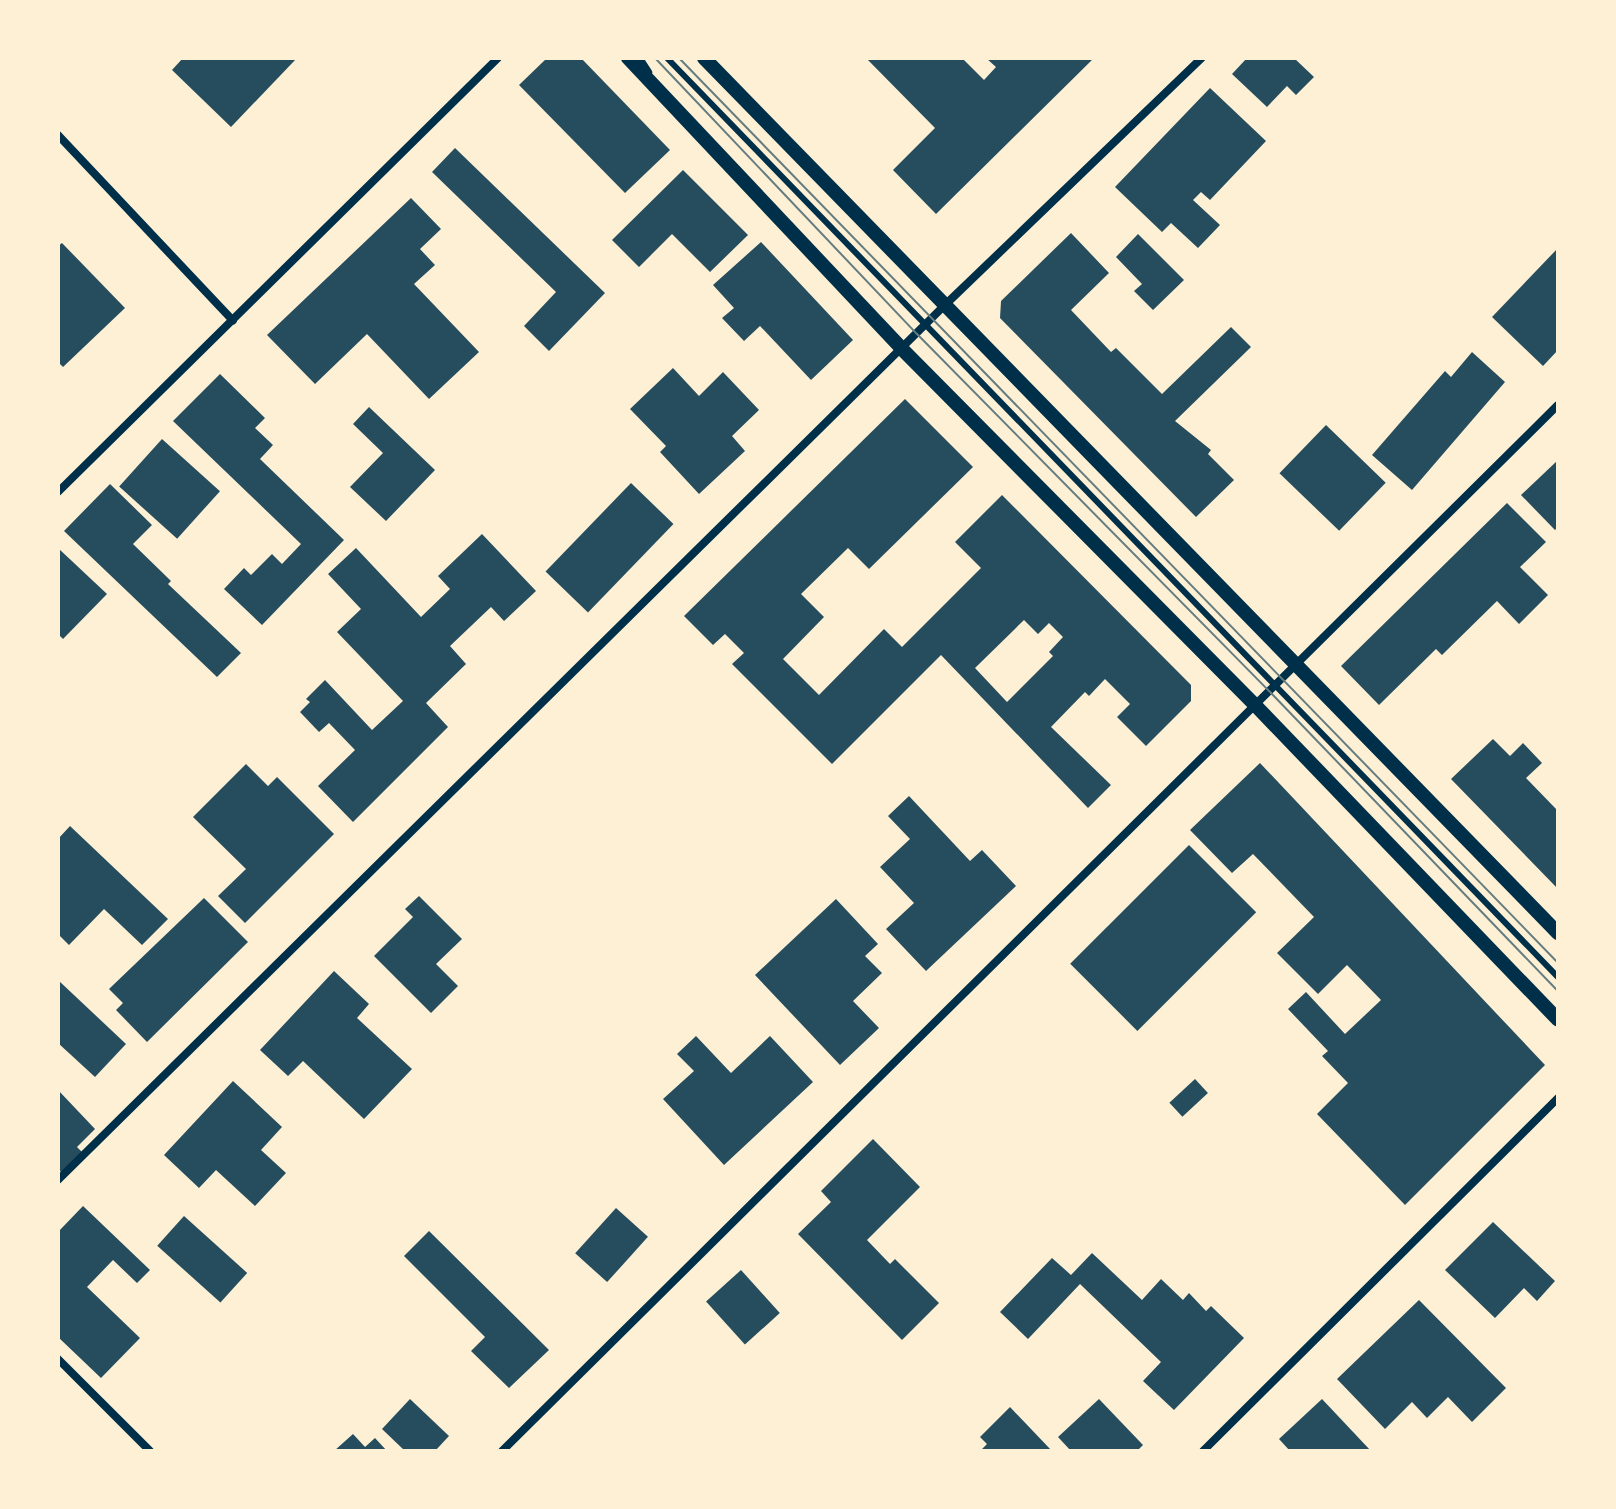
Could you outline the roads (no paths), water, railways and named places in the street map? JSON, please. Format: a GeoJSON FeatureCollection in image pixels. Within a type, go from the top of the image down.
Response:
{"type":"FeatureCollection","features":[{"type":"Feature","properties":{"kind":"street"},"geometry":{"type":"LineString","coordinates":[[58,492],[498,58]]}},
{"type":"Feature","properties":{"kind":"street"},"geometry":{"type":"LineString","coordinates":[[628,58],[902,349],[1257,707],[1558,1020]]}},
{"type":"Feature","properties":{"kind":"street"},"geometry":{"type":"LineString","coordinates":[[704,58],[1558,933]]}},
{"type":"Feature","properties":{"kind":"street"},"geometry":{"type":"LineString","coordinates":[[58,1180],[945,305],[1202,58]]}},
{"type":"Feature","properties":{"kind":"street"},"geometry":{"type":"LineString","coordinates":[[58,135],[233,321]]}},
{"type":"Feature","properties":{"kind":"street"},"geometry":{"type":"LineString","coordinates":[[502,1451],[1257,707],[1558,405]]}},
{"type":"Feature","properties":{"kind":"street"},"geometry":{"type":"LineString","coordinates":[[1203,1451],[1558,1098]]}},
{"type":"Feature","properties":{"kind":"street"},"geometry":{"type":"LineString","coordinates":[[58,1359],[150,1451]]}},
{"type":"Feature","properties":{"kind":"lane"},"geometry":{"type":"LineString","coordinates":[[640,58],[658,88]]}},
{"type":"Feature","properties":{"kind":"lane"},"geometry":{"type":"LineString","coordinates":[[667,58],[924,327],[1558,977]]}},
{"type":"Feature","properties":{"kind":"tram line"},"geometry":{"type":"LineString","coordinates":[[655,58],[917,334],[1271,693],[1558,991]]}},
{"type":"Feature","properties":{"kind":"tram line"},"geometry":{"type":"LineString","coordinates":[[679,58],[1558,963]]}}]}
